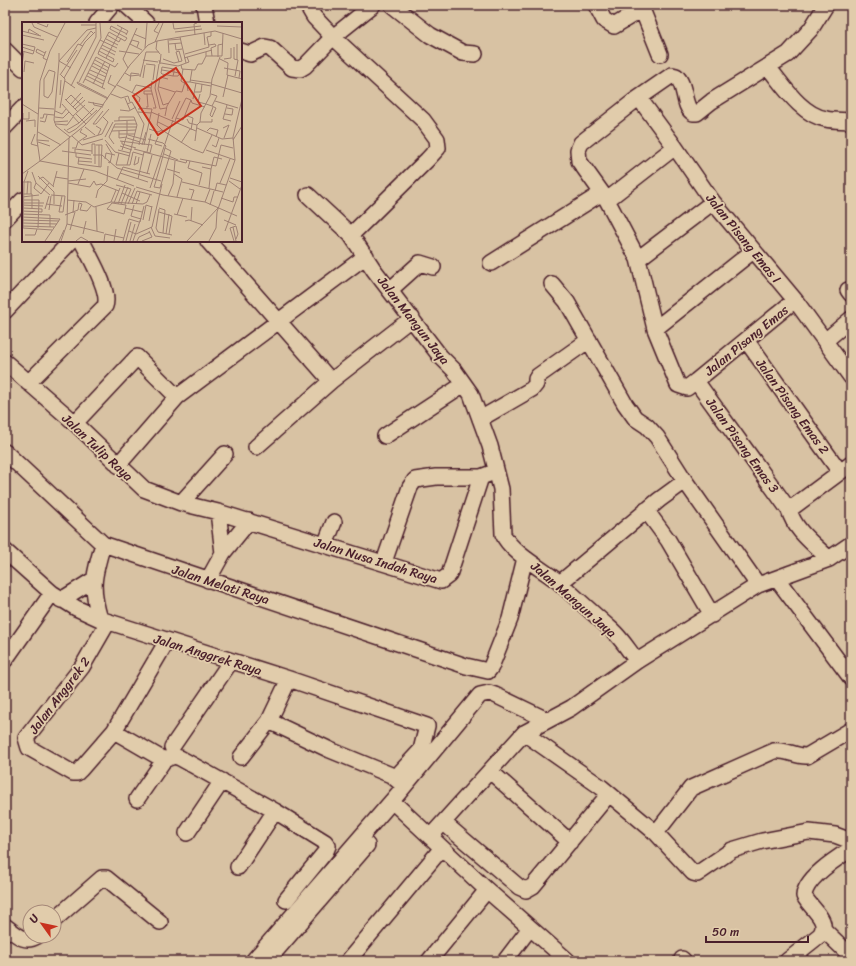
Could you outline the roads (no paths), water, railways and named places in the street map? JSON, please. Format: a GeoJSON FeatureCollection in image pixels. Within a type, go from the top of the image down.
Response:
{"type":"FeatureCollection","features":[{"type":"Feature","properties":{"kind":"street"},"geometry":{"type":"LineString","coordinates":[[98,22],[112,5]]}},
{"type":"Feature","properties":{"kind":"street"},"geometry":{"type":"LineString","coordinates":[[126,5],[145,22]]}},
{"type":"Feature","properties":{"kind":"street"},"geometry":{"type":"LineString","coordinates":[[204,5],[207,22]]}},
{"type":"Feature","properties":{"kind":"street"},"geometry":{"type":"LineString","coordinates":[[307,5],[314,17],[333,37],[423,120],[437,139],[438,148],[351,235]]}},
{"type":"Feature","properties":{"kind":"street"},"geometry":{"type":"LineString","coordinates":[[242,51],[250,54],[265,47],[270,48],[292,68],[298,70],[305,66],[333,37],[373,5]]}},
{"type":"Feature","properties":{"kind":"street"},"geometry":{"type":"LineString","coordinates":[[392,5],[430,34],[462,53],[475,54]]}},
{"type":"Feature","properties":{"kind":"street"},"geometry":{"type":"LineString","coordinates":[[596,5],[604,20],[614,26],[645,7],[660,54]]}},
{"type":"Feature","properties":{"kind":"street"},"geometry":{"type":"LineString","coordinates":[[753,251],[655,329],[638,259],[605,197],[578,157],[581,143],[638,98],[672,75],[676,76],[682,84],[689,110],[695,114],[788,54],[811,29],[826,5]]}},
{"type":"Feature","properties":{"kind":"street"},"geometry":{"type":"LineString","coordinates":[[5,50],[22,67]]}},
{"type":"Feature","properties":{"kind":"street"},"geometry":{"type":"LineString","coordinates":[[768,67],[800,104],[814,114],[826,119],[851,121]]}},
{"type":"Feature","properties":{"kind":"street","name":"Jalan Pisang Emas I"},"geometry":{"type":"LineString","coordinates":[[638,98],[675,147],[713,202],[795,300],[851,378]]}},
{"type":"Feature","properties":{"kind":"street"},"geometry":{"type":"LineString","coordinates":[[5,127],[22,109]]}},
{"type":"Feature","properties":{"kind":"street"},"geometry":{"type":"LineString","coordinates":[[491,263],[605,197],[675,147]]}},
{"type":"Feature","properties":{"kind":"street","name":"Jalan Mangun Jaya"},"geometry":{"type":"LineString","coordinates":[[308,195],[351,235],[390,290],[471,394],[501,489],[503,534],[505,540],[525,558],[560,584],[613,631],[637,662]]}},
{"type":"Feature","properties":{"kind":"street"},"geometry":{"type":"LineString","coordinates":[[5,219],[22,201]]}},
{"type":"Feature","properties":{"kind":"street"},"geometry":{"type":"LineString","coordinates":[[638,259],[713,202]]}},
{"type":"Feature","properties":{"kind":"street"},"geometry":{"type":"LineString","coordinates":[[5,311],[70,242]]}},
{"type":"Feature","properties":{"kind":"street"},"geometry":{"type":"LineString","coordinates":[[28,383],[105,306],[106,302],[104,287],[82,242]]}},
{"type":"Feature","properties":{"kind":"street"},"geometry":{"type":"LineString","coordinates":[[209,242],[330,380]]}},
{"type":"Feature","properties":{"kind":"street"},"geometry":{"type":"LineString","coordinates":[[118,465],[177,398],[224,361],[280,322],[366,256]]}},
{"type":"Feature","properties":{"kind":"street"},"geometry":{"type":"LineString","coordinates":[[390,290],[420,263],[433,267]]}},
{"type":"Feature","properties":{"kind":"street"},"geometry":{"type":"LineString","coordinates":[[552,284],[567,302],[625,404],[635,418],[647,426],[657,437],[685,481],[758,585]]}},
{"type":"Feature","properties":{"kind":"street","name":"Jalan Pisang Emas"},"geometry":{"type":"LineString","coordinates":[[655,329],[678,386],[686,388],[795,300]]}},
{"type":"Feature","properties":{"kind":"street"},"geometry":{"type":"LineString","coordinates":[[256,447],[330,380],[412,318]]}},
{"type":"Feature","properties":{"kind":"street"},"geometry":{"type":"LineString","coordinates":[[825,341],[851,319]]}},
{"type":"Feature","properties":{"kind":"street"},"geometry":{"type":"LineString","coordinates":[[480,419],[532,389],[536,384],[536,379],[538,376],[589,340]]}},
{"type":"Feature","properties":{"kind":"street","name":"Jalan Pisang Emas 2"},"geometry":{"type":"LineString","coordinates":[[746,340],[845,468]]}},
{"type":"Feature","properties":{"kind":"street"},"geometry":{"type":"LineString","coordinates":[[75,423],[137,357],[177,398]]}},
{"type":"Feature","properties":{"kind":"street","name":"Jalan Tulip Raya"},"geometry":{"type":"LineString","coordinates":[[5,362],[75,423],[144,489],[181,503],[211,510]]}},
{"type":"Feature","properties":{"kind":"street","name":"Jalan Pisang Emas 3"},"geometry":{"type":"LineString","coordinates":[[696,380],[789,510]]}},
{"type":"Feature","properties":{"kind":"street"},"geometry":{"type":"LineString","coordinates":[[385,436],[464,384]]}},
{"type":"Feature","properties":{"kind":"street","name":"Jalan Melati Raya"},"geometry":{"type":"LineString","coordinates":[[5,452],[103,544],[466,666],[486,671],[492,667],[510,619],[525,558]]}},
{"type":"Feature","properties":{"kind":"street"},"geometry":{"type":"LineString","coordinates":[[181,503],[224,454]]}},
{"type":"Feature","properties":{"kind":"street"},"geometry":{"type":"LineString","coordinates":[[829,559],[797,528],[792,520],[789,510],[845,468]]}},
{"type":"Feature","properties":{"kind":"street"},"geometry":{"type":"LineString","coordinates":[[384,562],[410,487],[416,480],[436,477],[481,477],[496,472]]}},
{"type":"Feature","properties":{"kind":"street","name":"Jalan Nusa Indah Raya"},"geometry":{"type":"LineString","coordinates":[[211,510],[384,562],[440,581],[449,575],[481,477]]}},
{"type":"Feature","properties":{"kind":"street"},"geometry":{"type":"LineString","coordinates":[[560,584],[646,510],[685,481]]}},
{"type":"Feature","properties":{"kind":"street"},"geometry":{"type":"LineString","coordinates":[[211,510],[223,553]]}},
{"type":"Feature","properties":{"kind":"street"},"geometry":{"type":"LineString","coordinates":[[646,510],[668,540],[712,615]]}},
{"type":"Feature","properties":{"kind":"street"},"geometry":{"type":"LineString","coordinates":[[208,580],[223,553],[248,521]]}},
{"type":"Feature","properties":{"kind":"street"},"geometry":{"type":"LineString","coordinates":[[325,545],[334,522]]}},
{"type":"Feature","properties":{"kind":"street"},"geometry":{"type":"LineString","coordinates":[[103,544],[93,580],[94,601],[104,620]]}},
{"type":"Feature","properties":{"kind":"street"},"geometry":{"type":"LineString","coordinates":[[430,837],[524,733],[570,708],[637,662],[758,585],[829,559],[851,544]]}},
{"type":"Feature","properties":{"kind":"street","name":"Jalan Anggrek Raya"},"geometry":{"type":"LineString","coordinates":[[6,555],[56,597],[104,620],[289,679],[427,726],[421,750],[400,783]]}},
{"type":"Feature","properties":{"kind":"street"},"geometry":{"type":"LineString","coordinates":[[776,579],[851,678]]}},
{"type":"Feature","properties":{"kind":"street"},"geometry":{"type":"LineString","coordinates":[[5,660],[56,597],[93,580]]}},
{"type":"Feature","properties":{"kind":"street","name":"Jalan Anggrek 2"},"geometry":{"type":"LineString","coordinates":[[104,620],[82,667],[29,733],[26,742],[29,748],[65,770],[77,773],[114,731],[167,641]]}},
{"type":"Feature","properties":{"kind":"street"},"geometry":{"type":"LineString","coordinates":[[137,799],[231,661]]}},
{"type":"Feature","properties":{"kind":"street"},"geometry":{"type":"LineString","coordinates":[[241,757],[269,721],[289,679]]}},
{"type":"Feature","properties":{"kind":"street"},"geometry":{"type":"LineString","coordinates":[[267,961],[396,805],[400,783],[480,695],[495,695],[548,720]]}},
{"type":"Feature","properties":{"kind":"street"},"geometry":{"type":"LineString","coordinates":[[269,721],[330,750],[391,775],[400,783]]}},
{"type":"Feature","properties":{"kind":"street"},"geometry":{"type":"LineString","coordinates":[[656,833],[688,791],[706,780],[774,751],[783,750],[802,756],[807,756],[851,730]]}},
{"type":"Feature","properties":{"kind":"street"},"geometry":{"type":"LineString","coordinates":[[114,731],[180,758],[275,811],[325,842],[328,846],[326,851],[286,900]]}},
{"type":"Feature","properties":{"kind":"street"},"geometry":{"type":"LineString","coordinates":[[524,733],[609,794],[656,833],[690,871],[695,874],[732,850],[762,841],[809,832],[835,835],[851,842]]}},
{"type":"Feature","properties":{"kind":"street"},"geometry":{"type":"LineString","coordinates":[[490,771],[570,842]]}},
{"type":"Feature","properties":{"kind":"street"},"geometry":{"type":"LineString","coordinates":[[188,833],[222,781]]}},
{"type":"Feature","properties":{"kind":"street"},"geometry":{"type":"LineString","coordinates":[[444,823],[519,887],[526,890],[533,886],[609,794]]}},
{"type":"Feature","properties":{"kind":"street"},"geometry":{"type":"LineString","coordinates":[[396,805],[487,890],[568,961]]}},
{"type":"Feature","properties":{"kind":"street"},"geometry":{"type":"LineString","coordinates":[[253,961],[396,805]]}},
{"type":"Feature","properties":{"kind":"street"},"geometry":{"type":"LineString","coordinates":[[238,867],[275,811]]}},
{"type":"Feature","properties":{"kind":"street"},"geometry":{"type":"LineString","coordinates":[[348,961],[442,848]]}},
{"type":"Feature","properties":{"kind":"street"},"geometry":{"type":"LineString","coordinates":[[788,961],[820,936],[824,930],[824,923],[806,899],[805,890],[825,866],[851,849]]}},
{"type":"Feature","properties":{"kind":"street"},"geometry":{"type":"LineString","coordinates":[[62,913],[102,878],[106,878],[160,922]]}},
{"type":"Feature","properties":{"kind":"street"},"geometry":{"type":"LineString","coordinates":[[429,961],[487,890]]}},
{"type":"Feature","properties":{"kind":"street"},"geometry":{"type":"LineString","coordinates":[[5,926],[22,939]]}},
{"type":"Feature","properties":{"kind":"street"},"geometry":{"type":"LineString","coordinates":[[505,961],[530,928]]}},
{"type":"Feature","properties":{"kind":"street"},"geometry":{"type":"LineString","coordinates":[[824,930],[851,956]]}}]}
